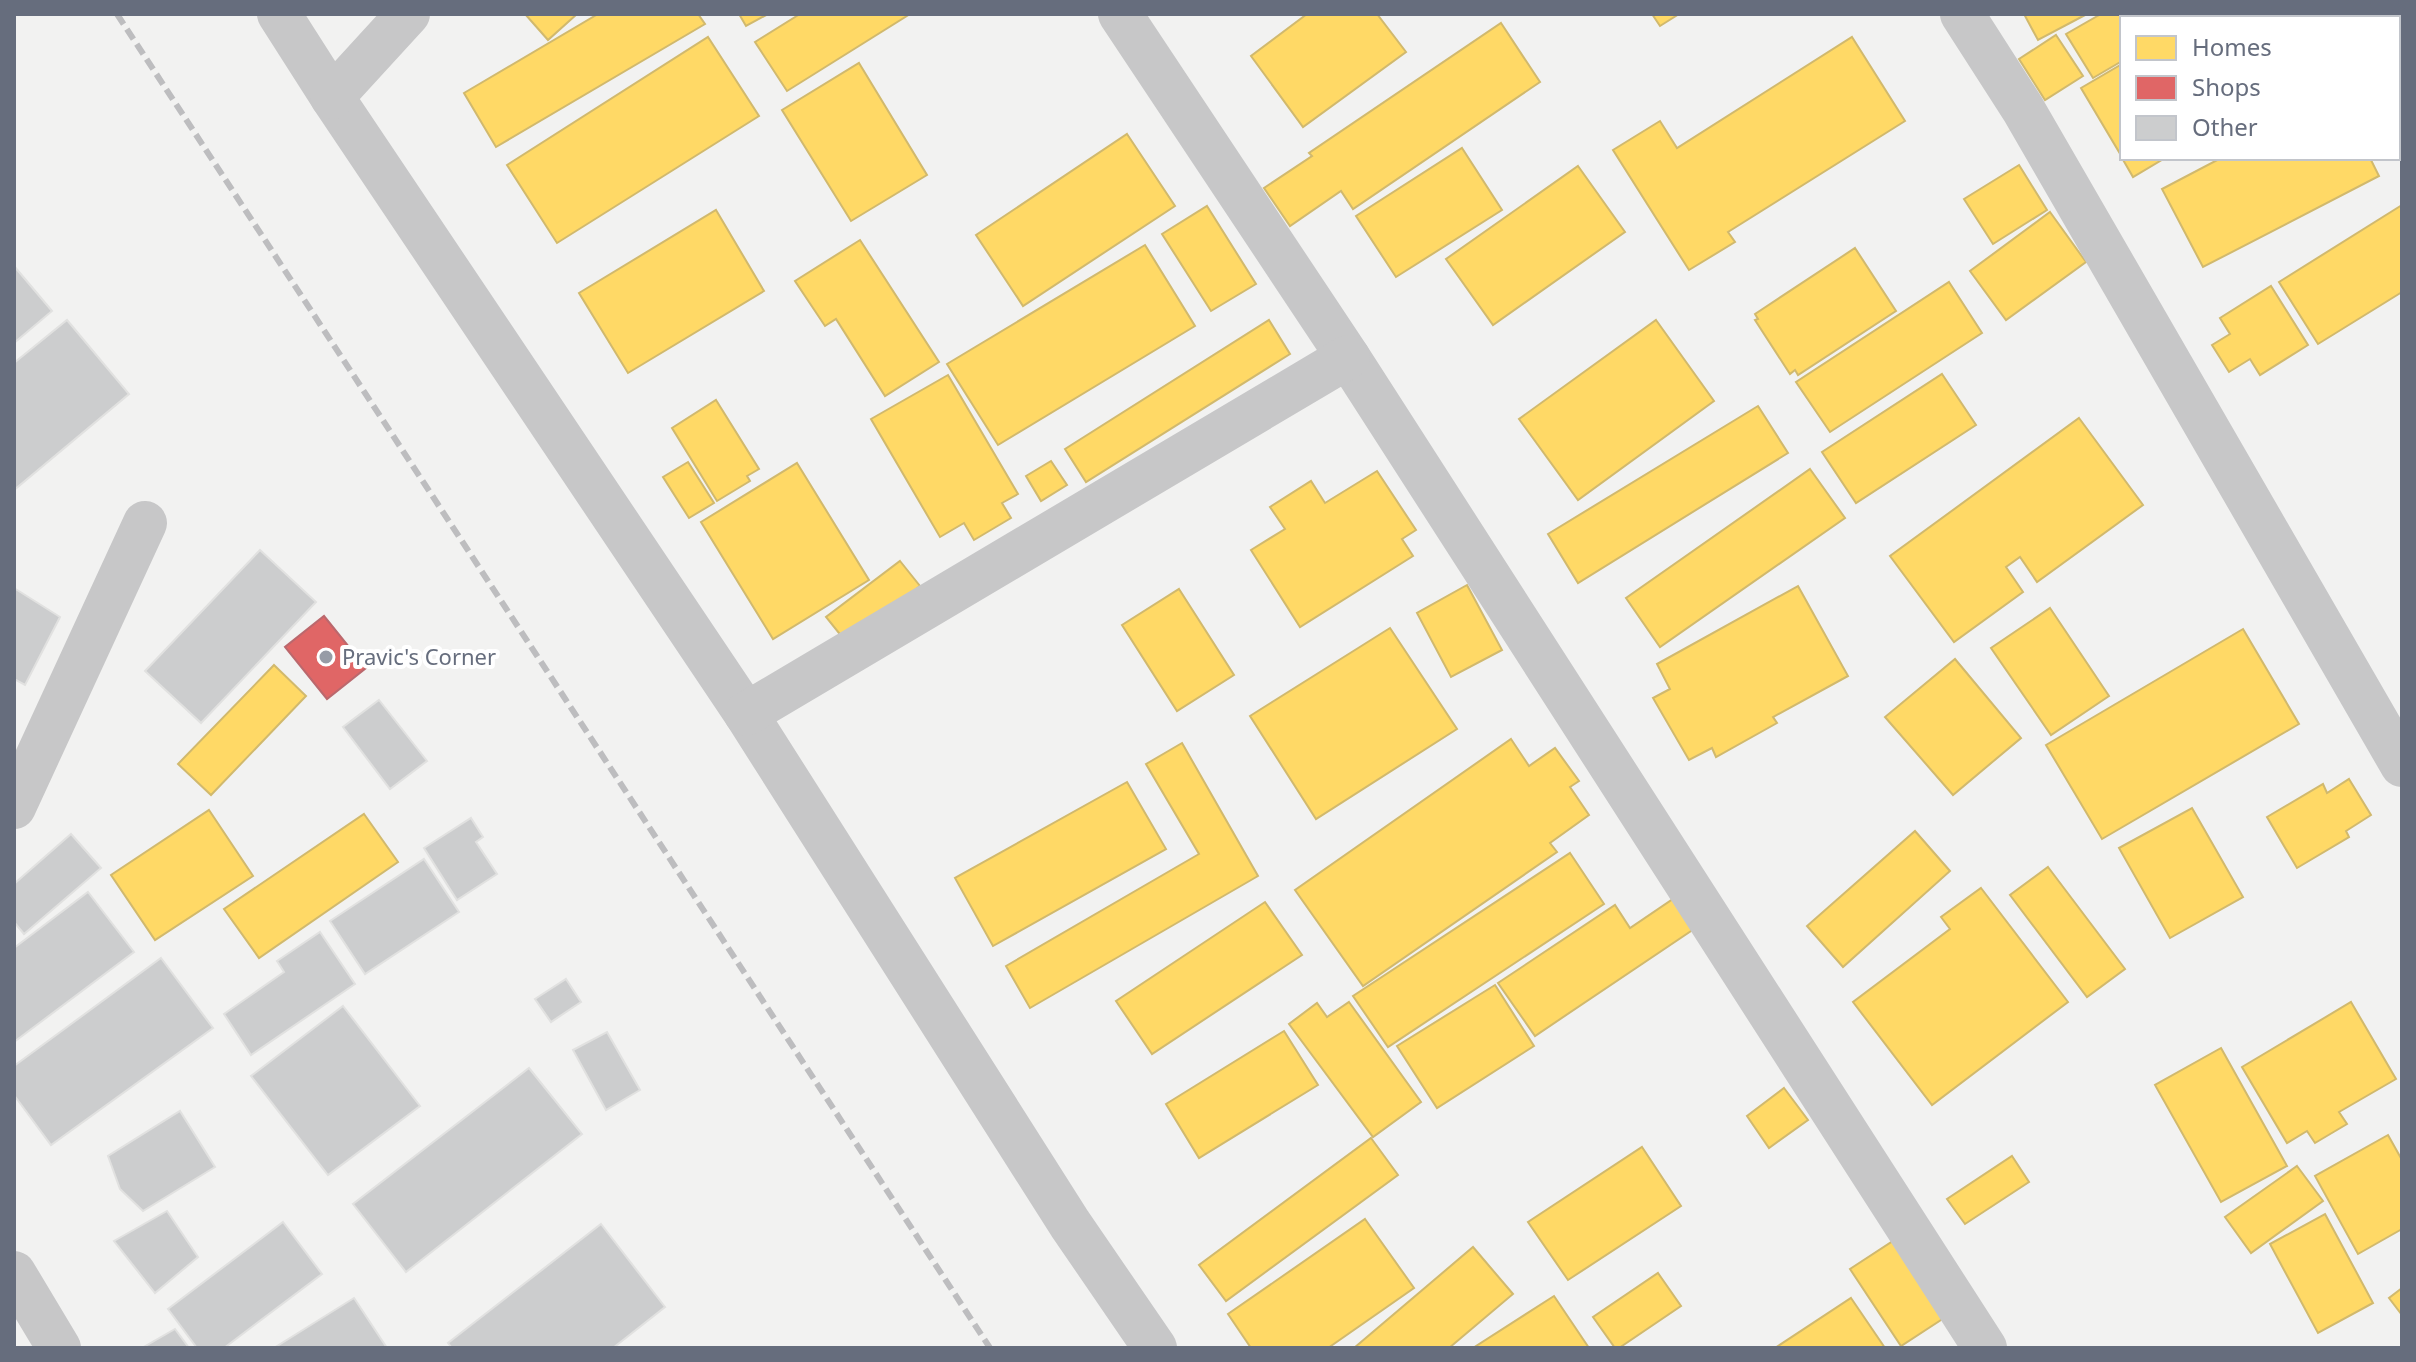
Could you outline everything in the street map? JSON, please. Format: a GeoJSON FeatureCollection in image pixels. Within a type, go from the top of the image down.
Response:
{"type":"FeatureCollection","features":[{"type":"Feature","properties":{"kind":"street"},"geometry":{"type":"LineString","coordinates":[[279,14],[746,714],[1070,1224],[1155,1348]]}},
{"type":"Feature","properties":{"kind":"street"},"geometry":{"type":"LineString","coordinates":[[332,97],[408,14]]}},
{"type":"Feature","properties":{"kind":"street"},"geometry":{"type":"LineString","coordinates":[[1120,14],[1348,357],[1985,1348]]}},
{"type":"Feature","properties":{"kind":"street"},"geometry":{"type":"LineString","coordinates":[[1962,14],[2031,122],[2402,765]]}},
{"type":"Feature","properties":{"kind":"street"},"geometry":{"type":"LineString","coordinates":[[746,714],[1348,357]]}},
{"type":"Feature","properties":{"kind":"street"},"geometry":{"type":"LineString","coordinates":[[14,807],[145,523]]}},
{"type":"Feature","properties":{"kind":"street"},"geometry":{"type":"LineString","coordinates":[[14,1273],[59,1348]]}},
{"type":"Feature","properties":{"kind":"building: Homes"},"geometry":{"type":"Polygon","coordinates":[[[525,14],[577,14],[548,40],[525,14]]]}},
{"type":"Feature","properties":{"kind":"building: Homes"},"geometry":{"type":"Polygon","coordinates":[[[598,14],[698,14],[705,24],[496,147],[464,93],[598,14]]]}},
{"type":"Feature","properties":{"kind":"building: Homes"},"geometry":{"type":"Polygon","coordinates":[[[739,14],[768,14],[746,26],[739,14]]]}},
{"type":"Feature","properties":{"kind":"building: Homes"},"geometry":{"type":"Polygon","coordinates":[[[800,14],[910,14],[787,91],[755,42],[800,14]]]}},
{"type":"Feature","properties":{"kind":"building: Homes"},"geometry":{"type":"Polygon","coordinates":[[[1307,14],[1377,14],[1406,52],[1303,127],[1251,56],[1307,14]]]}},
{"type":"Feature","properties":{"kind":"building: Homes"},"geometry":{"type":"Polygon","coordinates":[[[1652,14],[1679,14],[1660,26],[1652,14]]]}},
{"type":"Feature","properties":{"kind":"building: Homes"},"geometry":{"type":"Polygon","coordinates":[[[2024,14],[2087,14],[2038,40],[2024,14]]]}},
{"type":"Feature","properties":{"kind":"building: Homes"},"geometry":{"type":"Polygon","coordinates":[[[2101,14],[2201,14],[2120,16],[2120,62],[2093,78],[2066,34],[2101,14]]]}},
{"type":"Feature","properties":{"kind":"building: Homes"},"geometry":{"type":"Polygon","coordinates":[[[2314,14],[2315,16],[2204,16],[2314,14]]]}},
{"type":"Feature","properties":{"kind":"building: Homes"},"geometry":{"type":"Polygon","coordinates":[[[2402,14],[2402,19],[2400,16],[2366,16],[2402,14]]]}},
{"type":"Feature","properties":{"kind":"building: Homes"},"geometry":{"type":"Polygon","coordinates":[[[1501,23],[1540,82],[1353,209],[1341,191],[1290,226],[1264,188],[1312,156],[1309,153],[1501,23]]]}},
{"type":"Feature","properties":{"kind":"building: Homes"},"geometry":{"type":"Polygon","coordinates":[[[2056,35],[2083,76],[2045,100],[2019,59],[2056,35]]]}},
{"type":"Feature","properties":{"kind":"building: Homes"},"geometry":{"type":"Polygon","coordinates":[[[708,37],[759,116],[557,243],[507,165],[708,37]]]}},
{"type":"Feature","properties":{"kind":"building: Homes"},"geometry":{"type":"Polygon","coordinates":[[[1852,37],[1905,121],[1728,232],[1735,242],[1689,270],[1613,150],[1660,121],[1677,148],[1852,37]]]}},
{"type":"Feature","properties":{"kind":"building: Homes"},"geometry":{"type":"Polygon","coordinates":[[[859,63],[927,175],[851,221],[782,110],[859,63]]]}},
{"type":"Feature","properties":{"kind":"building: Homes"},"geometry":{"type":"Polygon","coordinates":[[[2120,65],[2120,154],[2081,88],[2120,65]]]}},
{"type":"Feature","properties":{"kind":"building: Homes"},"geometry":{"type":"Polygon","coordinates":[[[1127,134],[1175,206],[1023,306],[976,235],[1127,134]]]}},
{"type":"Feature","properties":{"kind":"building: Homes"},"geometry":{"type":"Polygon","coordinates":[[[1462,148],[1502,210],[1396,277],[1356,216],[1462,148]]]}},
{"type":"Feature","properties":{"kind":"building: Homes"},"geometry":{"type":"Polygon","coordinates":[[[2123,160],[2162,160],[2133,177],[2123,160]]]}},
{"type":"Feature","properties":{"kind":"building: Homes"},"geometry":{"type":"Polygon","coordinates":[[[2217,160],[2371,160],[2379,176],[2203,267],[2162,189],[2217,160]]]}},
{"type":"Feature","properties":{"kind":"building: Homes"},"geometry":{"type":"Polygon","coordinates":[[[2019,165],[2047,210],[1993,244],[1964,199],[2019,165]]]}},
{"type":"Feature","properties":{"kind":"building: Homes"},"geometry":{"type":"Polygon","coordinates":[[[1578,166],[1625,232],[1493,325],[1446,259],[1578,166]]]}},
{"type":"Feature","properties":{"kind":"building: Homes"},"geometry":{"type":"Polygon","coordinates":[[[2402,205],[2402,292],[2318,344],[2279,282],[2402,205]]]}},
{"type":"Feature","properties":{"kind":"building: Homes"},"geometry":{"type":"Polygon","coordinates":[[[1207,206],[1256,284],[1211,311],[1162,234],[1207,206]]]}},
{"type":"Feature","properties":{"kind":"building: Homes"},"geometry":{"type":"Polygon","coordinates":[[[716,210],[764,291],[628,373],[579,293],[716,210]]]}},
{"type":"Feature","properties":{"kind":"building: Homes"},"geometry":{"type":"Polygon","coordinates":[[[2050,212],[2086,262],[2006,320],[1970,271],[2050,212]]]}},
{"type":"Feature","properties":{"kind":"building: Homes"},"geometry":{"type":"Polygon","coordinates":[[[860,240],[939,362],[885,396],[836,319],[825,326],[795,281],[860,240]]]}},
{"type":"Feature","properties":{"kind":"building: Homes"},"geometry":{"type":"Polygon","coordinates":[[[1145,245],[1195,326],[998,445],[947,364],[1145,245]]]}},
{"type":"Feature","properties":{"kind":"building: Homes"},"geometry":{"type":"Polygon","coordinates":[[[1855,248],[1896,311],[1798,375],[1795,370],[1790,374],[1755,320],[1758,319],[1755,314],[1855,248]]]}},
{"type":"Feature","properties":{"kind":"building: Homes"},"geometry":{"type":"Polygon","coordinates":[[[1949,282],[1982,333],[1830,432],[1796,382],[1949,282]]]}},
{"type":"Feature","properties":{"kind":"building: Homes"},"geometry":{"type":"Polygon","coordinates":[[[2271,286],[2308,345],[2260,375],[2250,359],[2229,372],[2212,345],[2230,334],[2220,318],[2271,286]]]}},
{"type":"Feature","properties":{"kind":"building: Homes"},"geometry":{"type":"Polygon","coordinates":[[[1269,320],[1290,354],[1086,482],[1065,449],[1269,320]]]}},
{"type":"Feature","properties":{"kind":"building: Homes"},"geometry":{"type":"Polygon","coordinates":[[[1656,320],[1714,401],[1578,500],[1519,419],[1656,320]]]}},
{"type":"Feature","properties":{"kind":"building: Homes"},"geometry":{"type":"Polygon","coordinates":[[[1942,374],[1976,425],[1856,503],[1822,452],[1942,374]]]}},
{"type":"Feature","properties":{"kind":"building: Homes"},"geometry":{"type":"Polygon","coordinates":[[[948,375],[1018,494],[1002,503],[1011,518],[974,540],[964,523],[940,537],[871,419],[948,375]]]}},
{"type":"Feature","properties":{"kind":"building: Homes"},"geometry":{"type":"Polygon","coordinates":[[[716,400],[759,469],[747,476],[750,481],[717,501],[672,428],[716,400]]]}},
{"type":"Feature","properties":{"kind":"building: Homes"},"geometry":{"type":"Polygon","coordinates":[[[1758,406],[1788,453],[1578,583],[1548,534],[1758,406]]]}},
{"type":"Feature","properties":{"kind":"building: Homes"},"geometry":{"type":"Polygon","coordinates":[[[2079,418],[2143,505],[2037,582],[2020,557],[2006,567],[2023,592],[1954,642],[1890,556],[2079,418]]]}},
{"type":"Feature","properties":{"kind":"building: Homes"},"geometry":{"type":"Polygon","coordinates":[[[1051,461],[1067,485],[1041,501],[1026,476],[1051,461]]]}},
{"type":"Feature","properties":{"kind":"building: Homes"},"geometry":{"type":"Polygon","coordinates":[[[688,462],[714,503],[689,518],[663,477],[688,462]]]}},
{"type":"Feature","properties":{"kind":"building: Homes"},"geometry":{"type":"Polygon","coordinates":[[[797,463],[869,580],[773,639],[701,522],[797,463]]]}},
{"type":"Feature","properties":{"kind":"building: Homes"},"geometry":{"type":"Polygon","coordinates":[[[1810,469],[1845,518],[1660,647],[1626,598],[1810,469]]]}},
{"type":"Feature","properties":{"kind":"building: Homes"},"geometry":{"type":"Polygon","coordinates":[[[1377,471],[1416,530],[1402,539],[1413,556],[1300,627],[1251,550],[1285,529],[1270,507],[1311,481],[1325,503],[1377,471]]]}},
{"type":"Feature","properties":{"kind":"building: Homes"},"geometry":{"type":"Polygon","coordinates":[[[900,561],[920,586],[847,643],[826,617],[900,561]]]}},
{"type":"Feature","properties":{"kind":"building: Homes"},"geometry":{"type":"Polygon","coordinates":[[[1467,585],[1502,650],[1451,677],[1417,613],[1467,585]]]}},
{"type":"Feature","properties":{"kind":"building: Homes"},"geometry":{"type":"Polygon","coordinates":[[[1798,586],[1848,676],[1773,717],[1777,723],[1716,757],[1712,748],[1689,760],[1653,698],[1670,689],[1657,664],[1798,586]]]}},
{"type":"Feature","properties":{"kind":"building: Homes"},"geometry":{"type":"Polygon","coordinates":[[[1179,589],[1234,675],[1177,711],[1122,625],[1179,589]]]}},
{"type":"Feature","properties":{"kind":"building: Homes"},"geometry":{"type":"Polygon","coordinates":[[[2050,608],[2109,696],[2051,735],[1991,648],[2050,608]]]}},
{"type":"Feature","properties":{"kind":"building: Homes"},"geometry":{"type":"Polygon","coordinates":[[[1390,628],[1457,729],[1316,819],[1250,716],[1390,628]]]}},
{"type":"Feature","properties":{"kind":"building: Homes"},"geometry":{"type":"Polygon","coordinates":[[[2243,629],[2299,724],[2102,839],[2046,745],[2243,629]]]}},
{"type":"Feature","properties":{"kind":"building: Homes"},"geometry":{"type":"Polygon","coordinates":[[[1955,659],[2021,738],[1953,795],[1885,717],[1955,659]]]}},
{"type":"Feature","properties":{"kind":"building: Homes"},"geometry":{"type":"Polygon","coordinates":[[[274,665],[306,696],[211,795],[178,764],[274,665]]]}},
{"type":"Feature","properties":{"kind":"building: Homes"},"geometry":{"type":"Polygon","coordinates":[[[1511,739],[1529,766],[1555,748],[1579,781],[1570,787],[1589,815],[1550,843],[1557,852],[1363,986],[1295,890],[1511,739]]]}},
{"type":"Feature","properties":{"kind":"building: Homes"},"geometry":{"type":"Polygon","coordinates":[[[1182,743],[1258,876],[1030,1008],[1006,966],[1199,854],[1146,764],[1182,743]]]}},
{"type":"Feature","properties":{"kind":"building: Homes"},"geometry":{"type":"Polygon","coordinates":[[[2349,779],[2371,815],[2346,831],[2349,837],[2297,868],[2267,817],[2323,784],[2327,793],[2349,779]]]}},
{"type":"Feature","properties":{"kind":"building: Homes"},"geometry":{"type":"Polygon","coordinates":[[[1127,782],[1166,849],[993,946],[955,878],[1127,782]]]}},
{"type":"Feature","properties":{"kind":"building: Homes"},"geometry":{"type":"Polygon","coordinates":[[[2192,808],[2243,897],[2170,938],[2119,848],[2192,808]]]}},
{"type":"Feature","properties":{"kind":"building: Homes"},"geometry":{"type":"Polygon","coordinates":[[[209,810],[253,876],[155,940],[111,875],[209,810]]]}},
{"type":"Feature","properties":{"kind":"building: Homes"},"geometry":{"type":"Polygon","coordinates":[[[364,814],[398,862],[259,958],[224,909],[364,814]]]}},
{"type":"Feature","properties":{"kind":"building: Homes"},"geometry":{"type":"Polygon","coordinates":[[[1915,831],[1950,871],[1843,967],[1807,926],[1915,831]]]}},
{"type":"Feature","properties":{"kind":"building: Homes"},"geometry":{"type":"Polygon","coordinates":[[[1570,853],[1604,904],[1388,1047],[1353,996],[1570,853]]]}},
{"type":"Feature","properties":{"kind":"building: Homes"},"geometry":{"type":"Polygon","coordinates":[[[2048,867],[2125,969],[2087,997],[2010,895],[2048,867]]]}},
{"type":"Feature","properties":{"kind":"building: Homes"},"geometry":{"type":"Polygon","coordinates":[[[1981,888],[2068,1002],[1932,1105],[1853,1002],[1950,929],[1941,917],[1981,888]]]}},
{"type":"Feature","properties":{"kind":"building: Homes"},"geometry":{"type":"Polygon","coordinates":[[[1673,899],[1694,929],[1535,1036],[1498,983],[1615,905],[1630,928],[1673,899]]]}},
{"type":"Feature","properties":{"kind":"building: Homes"},"geometry":{"type":"Polygon","coordinates":[[[1265,902],[1302,955],[1152,1054],[1116,1001],[1265,902]]]}},
{"type":"Feature","properties":{"kind":"building: Homes"},"geometry":{"type":"Polygon","coordinates":[[[1495,985],[1534,1046],[1437,1108],[1397,1046],[1495,985]]]}},
{"type":"Feature","properties":{"kind":"building: Homes"},"geometry":{"type":"Polygon","coordinates":[[[1349,1002],[1421,1102],[1373,1137],[1289,1024],[1317,1003],[1327,1017],[1349,1002]]]}},
{"type":"Feature","properties":{"kind":"building: Homes"},"geometry":{"type":"Polygon","coordinates":[[[2351,1002],[2396,1079],[2339,1112],[2347,1124],[2315,1143],[2307,1131],[2287,1143],[2242,1067],[2351,1002]]]}},
{"type":"Feature","properties":{"kind":"building: Homes"},"geometry":{"type":"Polygon","coordinates":[[[1284,1031],[1318,1085],[1199,1158],[1166,1104],[1284,1031]]]}},
{"type":"Feature","properties":{"kind":"building: Homes"},"geometry":{"type":"Polygon","coordinates":[[[2221,1048],[2287,1166],[2221,1202],[2155,1085],[2221,1048]]]}},
{"type":"Feature","properties":{"kind":"building: Homes"},"geometry":{"type":"Polygon","coordinates":[[[1784,1088],[1808,1120],[1769,1148],[1747,1116],[1784,1088]]]}},
{"type":"Feature","properties":{"kind":"building: Homes"},"geometry":{"type":"Polygon","coordinates":[[[2388,1135],[2402,1160],[2402,1229],[2358,1254],[2315,1176],[2388,1135]]]}},
{"type":"Feature","properties":{"kind":"building: Homes"},"geometry":{"type":"Polygon","coordinates":[[[1371,1138],[1398,1175],[1226,1301],[1199,1265],[1371,1138]]]}},
{"type":"Feature","properties":{"kind":"building: Homes"},"geometry":{"type":"Polygon","coordinates":[[[1642,1147],[1681,1206],[1568,1280],[1528,1222],[1642,1147]]]}},
{"type":"Feature","properties":{"kind":"building: Homes"},"geometry":{"type":"Polygon","coordinates":[[[2012,1156],[2029,1182],[1965,1224],[1947,1199],[2012,1156]]]}},
{"type":"Feature","properties":{"kind":"building: Homes"},"geometry":{"type":"Polygon","coordinates":[[[2297,1166],[2323,1201],[2251,1253],[2225,1217],[2297,1166]]]}},
{"type":"Feature","properties":{"kind":"building: Homes"},"geometry":{"type":"Polygon","coordinates":[[[2325,1214],[2373,1303],[2318,1333],[2270,1244],[2325,1214]]]}},
{"type":"Feature","properties":{"kind":"building: Homes"},"geometry":{"type":"Polygon","coordinates":[[[1365,1219],[1414,1288],[1328,1348],[1251,1348],[1228,1314],[1365,1219]]]}},
{"type":"Feature","properties":{"kind":"building: Homes"},"geometry":{"type":"Polygon","coordinates":[[[1893,1241],[1944,1318],[1901,1346],[1850,1269],[1893,1241]]]}},
{"type":"Feature","properties":{"kind":"building: Homes"},"geometry":{"type":"Polygon","coordinates":[[[1473,1247],[1513,1294],[1449,1348],[1354,1348],[1473,1247]]]}},
{"type":"Feature","properties":{"kind":"building: Homes"},"geometry":{"type":"Polygon","coordinates":[[[1658,1273],[1681,1306],[1615,1348],[1593,1317],[1658,1273]]]}},
{"type":"Feature","properties":{"kind":"building: Homes"},"geometry":{"type":"Polygon","coordinates":[[[2402,1288],[2402,1315],[2389,1298],[2402,1288]]]}},
{"type":"Feature","properties":{"kind":"building: Homes"},"geometry":{"type":"Polygon","coordinates":[[[1554,1296],[1589,1348],[1473,1348],[1554,1296]]]}},
{"type":"Feature","properties":{"kind":"building: Homes"},"geometry":{"type":"Polygon","coordinates":[[[1851,1298],[1885,1348],[1775,1348],[1851,1298]]]}},
{"type":"Feature","properties":{"kind":"building: Shops","name":"Pravic's Corner"},"geometry":{"type":"Polygon","coordinates":[[[324,616],[366,668],[327,699],[285,647],[324,616]]]}},
{"type":"Feature","properties":{"kind":"building: Other"},"geometry":{"type":"Polygon","coordinates":[[[14,266],[52,311],[14,343],[14,266]]]}},
{"type":"Feature","properties":{"kind":"building: Other"},"geometry":{"type":"Polygon","coordinates":[[[67,320],[129,394],[14,490],[14,363],[67,320]]]}},
{"type":"Feature","properties":{"kind":"building: Other"},"geometry":{"type":"Polygon","coordinates":[[[260,550],[316,602],[201,723],[145,671],[260,550]]]}},
{"type":"Feature","properties":{"kind":"building: Other"},"geometry":{"type":"Polygon","coordinates":[[[14,588],[60,617],[25,685],[14,679],[14,588]]]}},
{"type":"Feature","properties":{"kind":"building: Other"},"geometry":{"type":"Polygon","coordinates":[[[379,700],[427,761],[390,789],[343,727],[379,700]]]}},
{"type":"Feature","properties":{"kind":"building: Other"},"geometry":{"type":"Polygon","coordinates":[[[471,818],[483,837],[476,842],[497,874],[457,900],[424,848],[471,818]]]}},
{"type":"Feature","properties":{"kind":"building: Other"},"geometry":{"type":"Polygon","coordinates":[[[71,834],[101,868],[24,934],[14,922],[14,884],[71,834]]]}},
{"type":"Feature","properties":{"kind":"building: Other"},"geometry":{"type":"Polygon","coordinates":[[[424,859],[459,912],[365,974],[330,921],[424,859]]]}},
{"type":"Feature","properties":{"kind":"building: Other"},"geometry":{"type":"Polygon","coordinates":[[[88,892],[134,952],[14,1042],[14,948],[88,892]]]}},
{"type":"Feature","properties":{"kind":"building: Other"},"geometry":{"type":"Polygon","coordinates":[[[320,932],[355,984],[251,1055],[224,1014],[284,972],[277,961],[320,932]]]}},
{"type":"Feature","properties":{"kind":"building: Other"},"geometry":{"type":"Polygon","coordinates":[[[161,958],[213,1028],[51,1145],[14,1095],[14,1066],[161,958]]]}},
{"type":"Feature","properties":{"kind":"building: Other"},"geometry":{"type":"Polygon","coordinates":[[[566,979],[581,1002],[551,1022],[535,999],[566,979]]]}},
{"type":"Feature","properties":{"kind":"building: Other"},"geometry":{"type":"Polygon","coordinates":[[[343,1006],[420,1106],[328,1175],[251,1076],[343,1006]]]}},
{"type":"Feature","properties":{"kind":"building: Other"},"geometry":{"type":"Polygon","coordinates":[[[607,1032],[640,1090],[606,1110],[573,1050],[607,1032]]]}},
{"type":"Feature","properties":{"kind":"building: Other"},"geometry":{"type":"Polygon","coordinates":[[[529,1068],[582,1134],[406,1272],[353,1204],[529,1068]]]}},
{"type":"Feature","properties":{"kind":"building: Other"},"geometry":{"type":"Polygon","coordinates":[[[180,1111],[215,1167],[143,1211],[120,1189],[108,1156],[180,1111]]]}},
{"type":"Feature","properties":{"kind":"building: Other"},"geometry":{"type":"Polygon","coordinates":[[[167,1211],[198,1257],[155,1293],[114,1241],[167,1211]]]}},
{"type":"Feature","properties":{"kind":"building: Other"},"geometry":{"type":"Polygon","coordinates":[[[283,1222],[322,1274],[224,1348],[197,1348],[168,1309],[283,1222]]]}},
{"type":"Feature","properties":{"kind":"building: Other"},"geometry":{"type":"Polygon","coordinates":[[[601,1224],[665,1307],[613,1348],[452,1348],[448,1343],[601,1224]]]}},
{"type":"Feature","properties":{"kind":"building: Other"},"geometry":{"type":"Polygon","coordinates":[[[354,1298],[387,1348],[274,1348],[354,1298]]]}},
{"type":"Feature","properties":{"kind":"building: Other"},"geometry":{"type":"Polygon","coordinates":[[[175,1329],[189,1348],[142,1348],[175,1329]]]}},
{"type":"Feature","properties":{"kind":"railway"},"geometry":{"type":"LineString","coordinates":[[117,14],[990,1348]]}},
{"type":"Feature","properties":{"kind":"place","name":"Pravic's Corner"},"geometry":{"type":"Point","coordinates":[326,657]}}]}
